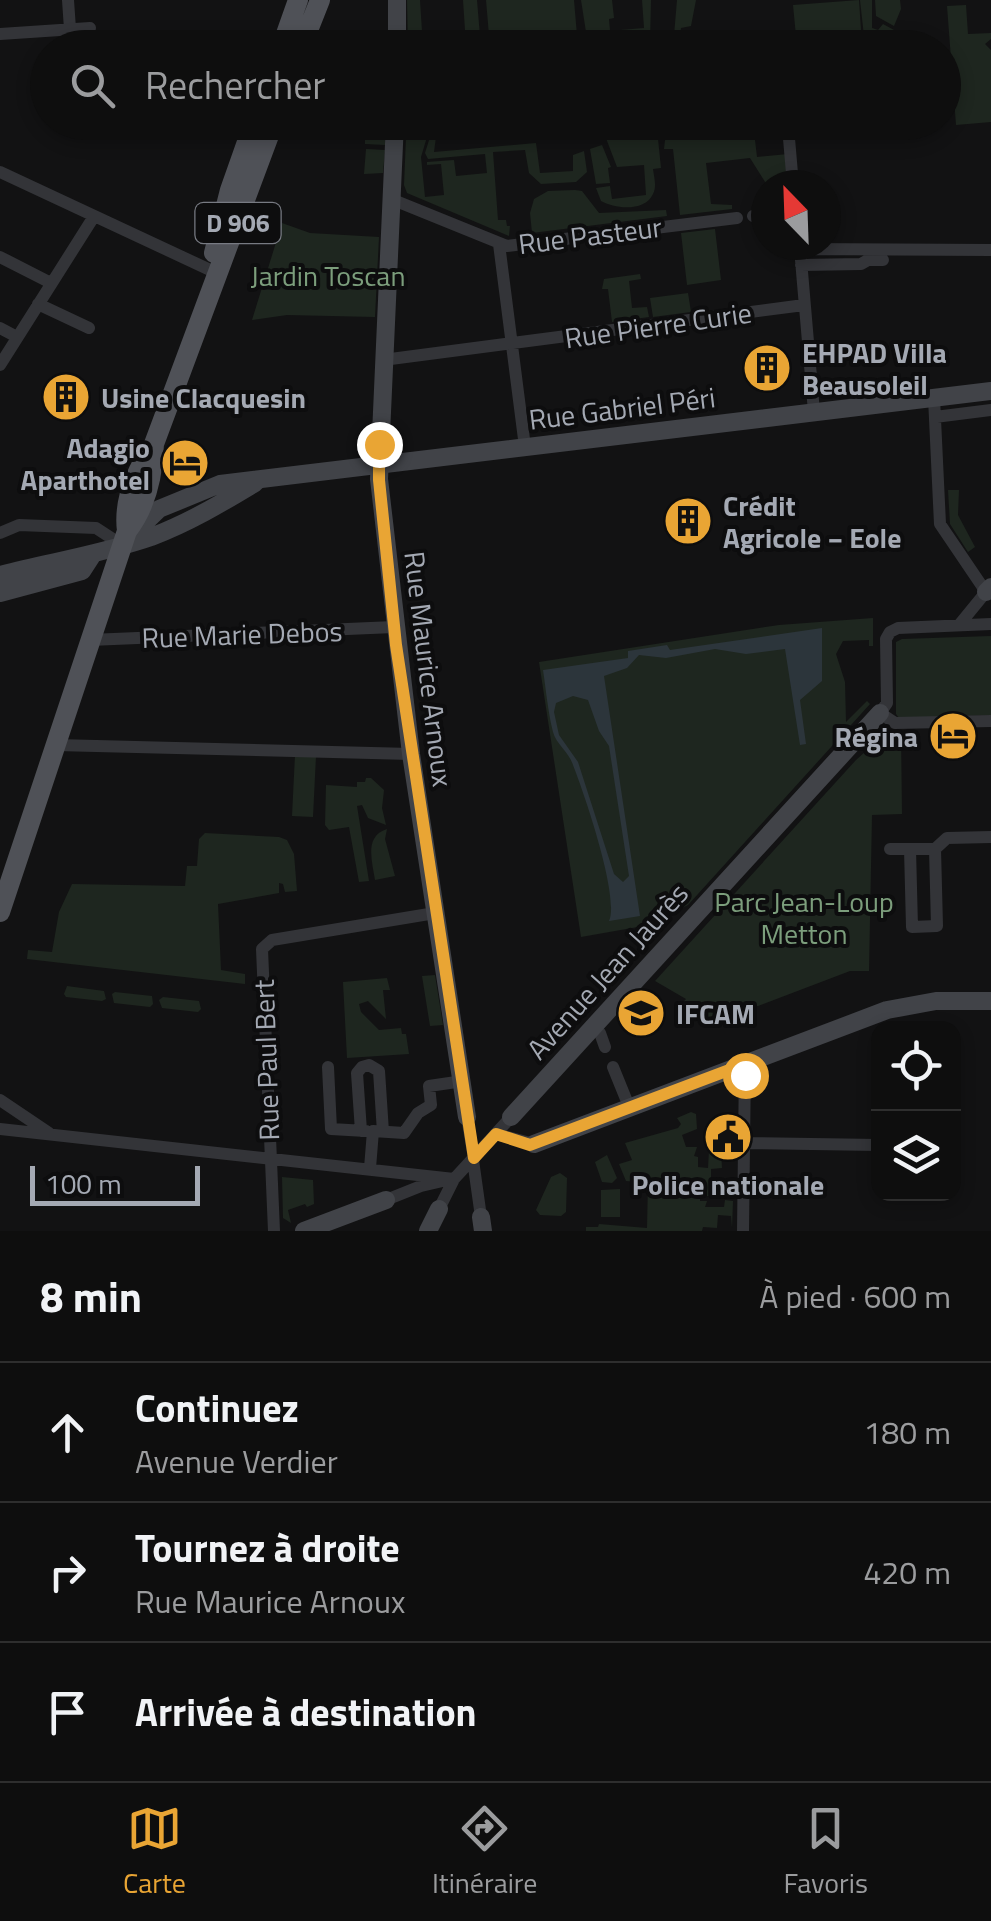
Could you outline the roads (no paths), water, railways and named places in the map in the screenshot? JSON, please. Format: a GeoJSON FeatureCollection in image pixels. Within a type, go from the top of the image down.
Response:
{"type":"FeatureCollection","features":[{"type":"Feature","properties":{"kind":"main road"},"geometry":{"type":"LineString","coordinates":[[287,30],[298,0]]}},
{"type":"Feature","properties":{"kind":"main road"},"geometry":{"type":"LineString","coordinates":[[309,30],[320,0]]}},
{"type":"Feature","properties":{"kind":"main road"},"geometry":{"type":"LineString","coordinates":[[397,0],[397,30]]}},
{"type":"Feature","properties":{"kind":"main road","name":"D 906"},"geometry":{"type":"LineString","coordinates":[[197,323],[208,269],[248,140]]}},
{"type":"Feature","properties":{"kind":"main road","name":"D 906"},"geometry":{"type":"LineString","coordinates":[[0,911],[124,538],[125,512],[142,460],[154,444],[267,140]]}},
{"type":"Feature","properties":{"kind":"main road","name":"Rue Maurice Arnoux"},"geometry":{"type":"LineString","coordinates":[[394,140],[378,466],[411,754],[468,1116]]}},
{"type":"Feature","properties":{"kind":"main road","name":"Rue Gabriel Péri"},"geometry":{"type":"LineString","coordinates":[[124,538],[159,510],[220,484],[814,412],[935,408],[991,391]]}},
{"type":"Feature","properties":{"kind":"main road"},"geometry":{"type":"LineString","coordinates":[[0,575],[93,554],[124,538]]}},
{"type":"Feature","properties":{"kind":"main road"},"geometry":{"type":"LineString","coordinates":[[0,592],[82,571],[93,554]]}},
{"type":"Feature","properties":{"kind":"main road","name":"Avenue Jean Jaurès"},"geometry":{"type":"LineString","coordinates":[[512,1117],[880,713]]}},
{"type":"Feature","properties":{"kind":"main road"},"geometry":{"type":"LineString","coordinates":[[534,1144],[887,1010],[913,1003],[991,1001]]}},
{"type":"Feature","properties":{"kind":"main road"},"geometry":{"type":"LineString","coordinates":[[304,1231],[386,1200]]}},
{"type":"Feature","properties":{"kind":"main road","name":"Avenue Jean Jaurès"},"geometry":{"type":"LineString","coordinates":[[428,1231],[439,1209]]}},
{"type":"Feature","properties":{"kind":"street"},"geometry":{"type":"LineString","coordinates":[[68,0],[70,29]]}},
{"type":"Feature","properties":{"kind":"street"},"geometry":{"type":"LineString","coordinates":[[56,30],[90,28]]}},
{"type":"Feature","properties":{"kind":"street"},"geometry":{"type":"LineString","coordinates":[[0,34],[30,32]]}},
{"type":"Feature","properties":{"kind":"street"},"geometry":{"type":"LineString","coordinates":[[789,140],[791,170]]}},
{"type":"Feature","properties":{"kind":"street"},"geometry":{"type":"LineString","coordinates":[[0,172],[208,269]]}},
{"type":"Feature","properties":{"kind":"street","name":"Rue Pasteur"},"geometry":{"type":"LineString","coordinates":[[392,198],[499,244],[514,246],[737,218]]}},
{"type":"Feature","properties":{"kind":"street"},"geometry":{"type":"LineString","coordinates":[[0,365],[94,218]]}},
{"type":"Feature","properties":{"kind":"street"},"geometry":{"type":"LineString","coordinates":[[499,244],[525,447]]}},
{"type":"Feature","properties":{"kind":"street"},"geometry":{"type":"LineString","coordinates":[[841,248],[860,248],[868,256],[991,259]]}},
{"type":"Feature","properties":{"kind":"street"},"geometry":{"type":"LineString","coordinates":[[802,265],[860,264],[868,256],[991,250]]}},
{"type":"Feature","properties":{"kind":"street"},"geometry":{"type":"LineString","coordinates":[[0,258],[51,282]]}},
{"type":"Feature","properties":{"kind":"street"},"geometry":{"type":"LineString","coordinates":[[801,260],[814,412]]}},
{"type":"Feature","properties":{"kind":"street"},"geometry":{"type":"LineString","coordinates":[[38,304],[89,328]]}},
{"type":"Feature","properties":{"kind":"street","name":"Rue Pierre Curie"},"geometry":{"type":"LineString","coordinates":[[383,360],[804,305]]}},
{"type":"Feature","properties":{"kind":"street"},"geometry":{"type":"LineString","coordinates":[[0,328],[17,337]]}},
{"type":"Feature","properties":{"kind":"street"},"geometry":{"type":"LineString","coordinates":[[935,408],[940,524],[989,590],[959,624]]}},
{"type":"Feature","properties":{"kind":"street","name":"Rue Gabriel Péri"},"geometry":{"type":"LineString","coordinates":[[935,408],[991,410]]}},
{"type":"Feature","properties":{"kind":"street"},"geometry":{"type":"LineString","coordinates":[[0,533],[19,525],[96,528],[124,538]]}},
{"type":"Feature","properties":{"kind":"street"},"geometry":{"type":"LineString","coordinates":[[991,624],[898,628],[890,632],[886,639],[886,703],[880,713],[895,723],[991,721]]}},
{"type":"Feature","properties":{"kind":"street","name":"Rue Marie Debos"},"geometry":{"type":"LineString","coordinates":[[90,640],[394,628]]}},
{"type":"Feature","properties":{"kind":"street"},"geometry":{"type":"LineString","coordinates":[[56,745],[411,754]]}},
{"type":"Feature","properties":{"kind":"street"},"geometry":{"type":"LineString","coordinates":[[890,849],[935,849],[947,838],[991,837]]}},
{"type":"Feature","properties":{"kind":"street"},"geometry":{"type":"LineString","coordinates":[[910,849],[912,927],[924,929],[936,926],[935,849]]}},
{"type":"Feature","properties":{"kind":"street","name":"Rue Paul Bert"},"geometry":{"type":"LineString","coordinates":[[274,1231],[262,949],[272,940],[436,912]]}},
{"type":"Feature","properties":{"kind":"street"},"geometry":{"type":"LineString","coordinates":[[743,1231],[745,1064]]}},
{"type":"Feature","properties":{"kind":"street"},"geometry":{"type":"LineString","coordinates":[[614,1067],[626,1099]]}},
{"type":"Feature","properties":{"kind":"street"},"geometry":{"type":"LineString","coordinates":[[328,1068],[331,1128],[404,1133],[409,1123],[431,1105],[429,1086],[462,1081]]}},
{"type":"Feature","properties":{"kind":"street"},"geometry":{"type":"LineString","coordinates":[[0,1100],[51,1135]]}},
{"type":"Feature","properties":{"kind":"street","name":"Rue Maurice Arnoux"},"geometry":{"type":"LineString","coordinates":[[468,1116],[482,1224]]}},
{"type":"Feature","properties":{"kind":"street","name":"Avenue Jean Jaurès"},"geometry":{"type":"LineString","coordinates":[[439,1209],[454,1179],[512,1117]]}},
{"type":"Feature","properties":{"kind":"street"},"geometry":{"type":"LineString","coordinates":[[0,1128],[454,1179]]}},
{"type":"Feature","properties":{"kind":"street"},"geometry":{"type":"LineString","coordinates":[[370,1168],[372,1131]]}},
{"type":"Feature","properties":{"kind":"street"},"geometry":{"type":"LineString","coordinates":[[496,1134],[534,1144]]}},
{"type":"Feature","properties":{"kind":"street"},"geometry":{"type":"LineString","coordinates":[[745,1144],[871,1145]]}},
{"type":"Feature","properties":{"kind":"street"},"geometry":{"type":"LineString","coordinates":[[386,1200],[421,1186],[454,1179]]}},
{"type":"Feature","properties":{"kind":"place","name":"EHPAD Villa Beausoleil"},"geometry":{"type":"Point","coordinates":[767,368]}},
{"type":"Feature","properties":{"kind":"place","name":"Usine Clacquesin"},"geometry":{"type":"Point","coordinates":[66,397]}},
{"type":"Feature","properties":{"kind":"place","name":"Adagio Aparthotel"},"geometry":{"type":"Point","coordinates":[185,463]}},
{"type":"Feature","properties":{"kind":"place","name":"Crédit Agricole − Eole"},"geometry":{"type":"Point","coordinates":[688,521]}},
{"type":"Feature","properties":{"kind":"place","name":"Régina"},"geometry":{"type":"Point","coordinates":[953,736]}},
{"type":"Feature","properties":{"kind":"place","name":"IFCAM"},"geometry":{"type":"Point","coordinates":[641,1013]}},
{"type":"Feature","properties":{"kind":"place","name":"Police nationale"},"geometry":{"type":"Point","coordinates":[728,1137]}},
{"type":"Feature","properties":{"kind":"park label","name":"Jardin Toscan"},"geometry":{"type":"Point","coordinates":[328,275]}},
{"type":"Feature","properties":{"kind":"park label","name":"Parc Jean-Loup Metton"},"geometry":{"type":"Point","coordinates":[804,917]}}]}
